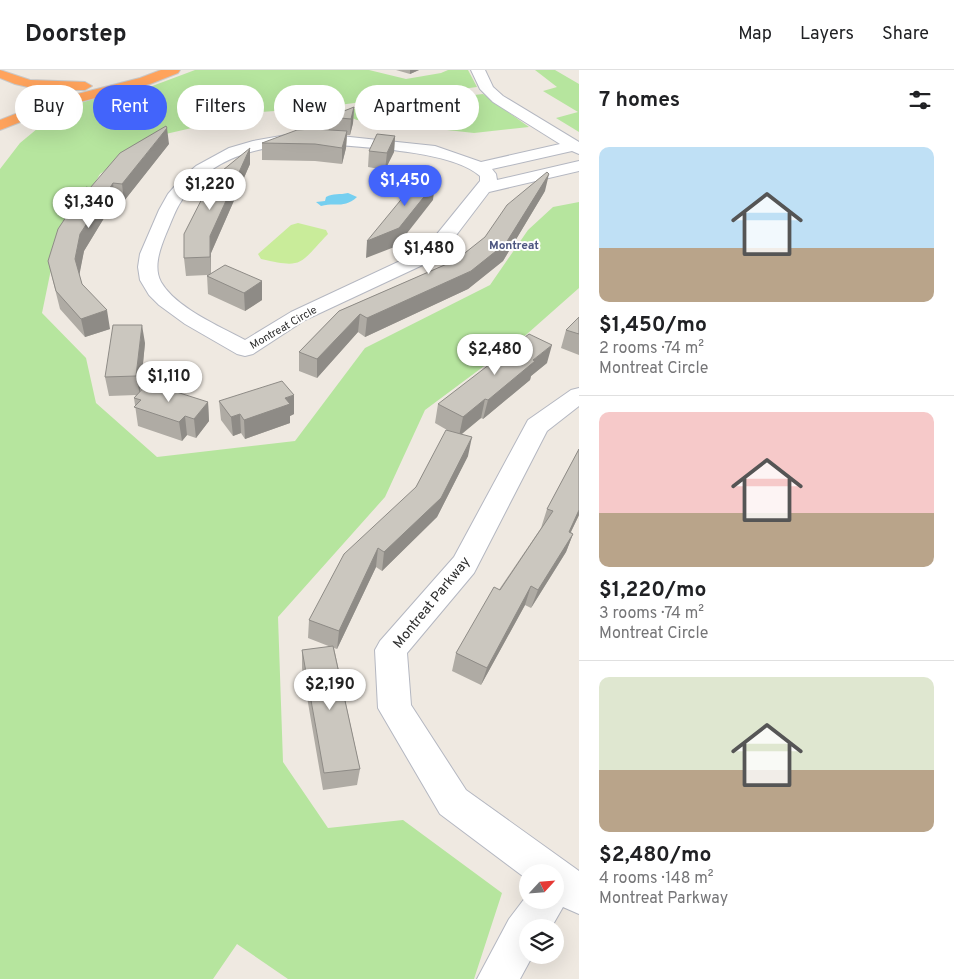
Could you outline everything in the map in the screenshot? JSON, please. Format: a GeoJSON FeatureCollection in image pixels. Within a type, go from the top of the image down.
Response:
{"type":"FeatureCollection","features":[{"type":"Feature","properties":{"kind":"highway"},"geometry":{"type":"LineString","coordinates":[[0,73],[30,83],[73,86],[125,80],[155,70]]}},
{"type":"Feature","properties":{"kind":"highway"},"geometry":{"type":"LineString","coordinates":[[0,125],[60,102],[145,81],[173,70]]}},
{"type":"Feature","properties":{"kind":"street"},"geometry":{"type":"LineString","coordinates":[[478,70],[487,88],[498,99],[576,148]]}},
{"type":"Feature","properties":{"kind":"street","name":"Montreat Circle"},"geometry":{"type":"LineString","coordinates":[[480,167],[453,156],[435,152],[312,138],[273,140],[237,149],[222,156],[187,182],[173,200],[148,254],[150,280],[160,294],[186,316],[245,349],[298,316],[422,258],[444,238],[484,188]]}},
{"type":"Feature","properties":{"kind":"street"},"geometry":{"type":"LineString","coordinates":[[480,167],[576,148]]}},
{"type":"Feature","properties":{"kind":"street"},"geometry":{"type":"LineString","coordinates":[[484,188],[579,166]]}},
{"type":"Feature","properties":{"kind":"street"},"geometry":{"type":"LineString","coordinates":[[480,167],[488,174],[489,181],[484,188]]}},
{"type":"Feature","properties":{"kind":"street","name":"Montreat Parkway"},"geometry":{"type":"LineString","coordinates":[[530,864],[453,802],[395,708],[391,650],[464,565],[537,426],[579,395]]}},
{"type":"Feature","properties":{"kind":"street"},"geometry":{"type":"LineString","coordinates":[[498,979],[523,933],[540,909]]}},
{"type":"Feature","properties":{"kind":"green space"},"geometry":{"type":"Polygon","coordinates":[[[195,70],[369,70],[406,79],[448,70],[468,70],[476,85],[355,85],[355,103],[345,104],[345,85],[274,85],[274,111],[264,112],[264,85],[177,85],[177,130],[183,130],[157,136],[100,174],[55,250],[42,313],[86,358],[96,403],[157,457],[295,441],[365,348],[490,285],[528,230],[553,207],[579,202],[579,288],[527,334],[425,410],[385,497],[278,617],[283,762],[328,828],[403,820],[502,893],[474,979],[288,979],[237,944],[213,979],[0,979],[0,169],[20,143],[36,130],[83,130],[83,102],[93,99],[93,130],[167,130],[167,85],[155,85],[195,70]]]}},
{"type":"Feature","properties":{"kind":"green space"},"geometry":{"type":"Polygon","coordinates":[[[535,70],[555,70],[579,84],[579,132],[556,118],[578,112],[543,91],[557,87],[535,70]]]}},
{"type":"Feature","properties":{"kind":"green space"},"geometry":{"type":"Polygon","coordinates":[[[479,94],[483,94],[529,127],[474,133],[447,130],[479,130],[479,94]]]}},
{"type":"Feature","properties":{"kind":"green space"},"geometry":{"type":"Polygon","coordinates":[[[355,109],[355,119],[345,115],[345,110],[355,109]]]}},
{"type":"Feature","properties":{"kind":"green space"},"geometry":{"type":"Polygon","coordinates":[[[298,223],[326,230],[328,234],[300,262],[286,264],[261,259],[258,254],[291,225],[298,223]]]}},
{"type":"Feature","properties":{"kind":"water"},"geometry":{"type":"Polygon","coordinates":[[[348,193],[357,197],[344,204],[321,206],[316,202],[325,201],[326,197],[331,195],[348,193]]]}},
{"type":"Feature","properties":{"kind":"building"},"geometry":{"type":"Polygon","coordinates":[[[354,107],[351,119],[345,118],[345,111],[354,107]]]}},
{"type":"Feature","properties":{"kind":"building"},"geometry":{"type":"Polygon","coordinates":[[[159,130],[165,130],[122,184],[113,183],[80,234],[75,259],[82,284],[107,310],[81,319],[56,291],[48,261],[58,229],[86,187],[90,188],[120,153],[159,130]]]}},
{"type":"Feature","properties":{"kind":"building"},"geometry":{"type":"Polygon","coordinates":[[[297,130],[347,131],[342,148],[315,144],[262,143],[297,130]]]}},
{"type":"Feature","properties":{"kind":"building"},"geometry":{"type":"Polygon","coordinates":[[[377,134],[395,136],[387,153],[369,151],[377,134]]]}},
{"type":"Feature","properties":{"kind":"building"},"geometry":{"type":"Polygon","coordinates":[[[250,148],[210,236],[210,257],[184,258],[184,234],[212,179],[250,148]]]}},
{"type":"Feature","properties":{"kind":"building"},"geometry":{"type":"Polygon","coordinates":[[[547,172],[549,174],[506,243],[471,271],[367,318],[360,314],[317,359],[299,352],[339,311],[456,260],[485,237],[507,205],[547,172]]]}},
{"type":"Feature","properties":{"kind":"building"},"geometry":{"type":"Polygon","coordinates":[[[423,173],[435,183],[399,228],[367,241],[423,173]]]}},
{"type":"Feature","properties":{"kind":"building"},"geometry":{"type":"Polygon","coordinates":[[[225,265],[262,281],[244,293],[207,276],[225,265]]]}},
{"type":"Feature","properties":{"kind":"building"},"geometry":{"type":"Polygon","coordinates":[[[579,317],[579,334],[566,330],[579,317]]]}},
{"type":"Feature","properties":{"kind":"building"},"geometry":{"type":"Polygon","coordinates":[[[113,325],[142,325],[136,376],[105,377],[113,325]]]}},
{"type":"Feature","properties":{"kind":"building"},"geometry":{"type":"Polygon","coordinates":[[[529,334],[552,345],[488,400],[485,399],[463,417],[438,404],[529,334]]]}},
{"type":"Feature","properties":{"kind":"building"},"geometry":{"type":"Polygon","coordinates":[[[282,381],[294,395],[285,398],[290,404],[244,420],[240,414],[231,417],[219,401],[282,381]]]}},
{"type":"Feature","properties":{"kind":"building"},"geometry":{"type":"Polygon","coordinates":[[[148,383],[208,402],[194,419],[185,416],[179,422],[134,407],[141,400],[134,398],[148,383]]]}},
{"type":"Feature","properties":{"kind":"building"},"geometry":{"type":"Polygon","coordinates":[[[446,430],[472,437],[441,498],[384,552],[378,548],[339,631],[309,620],[344,554],[416,487],[446,430]]]}},
{"type":"Feature","properties":{"kind":"building"},"geometry":{"type":"Polygon","coordinates":[[[579,449],[579,510],[569,532],[573,534],[538,590],[531,586],[487,668],[456,653],[494,587],[500,590],[553,511],[547,509],[579,449]]]}},
{"type":"Feature","properties":{"kind":"building"},"geometry":{"type":"Polygon","coordinates":[[[333,646],[360,769],[324,773],[302,650],[333,646]]]}},
{"type":"Feature","properties":{"kind":"district","name":"Montreat"},"geometry":{"type":"Point","coordinates":[514,245]}}]}
